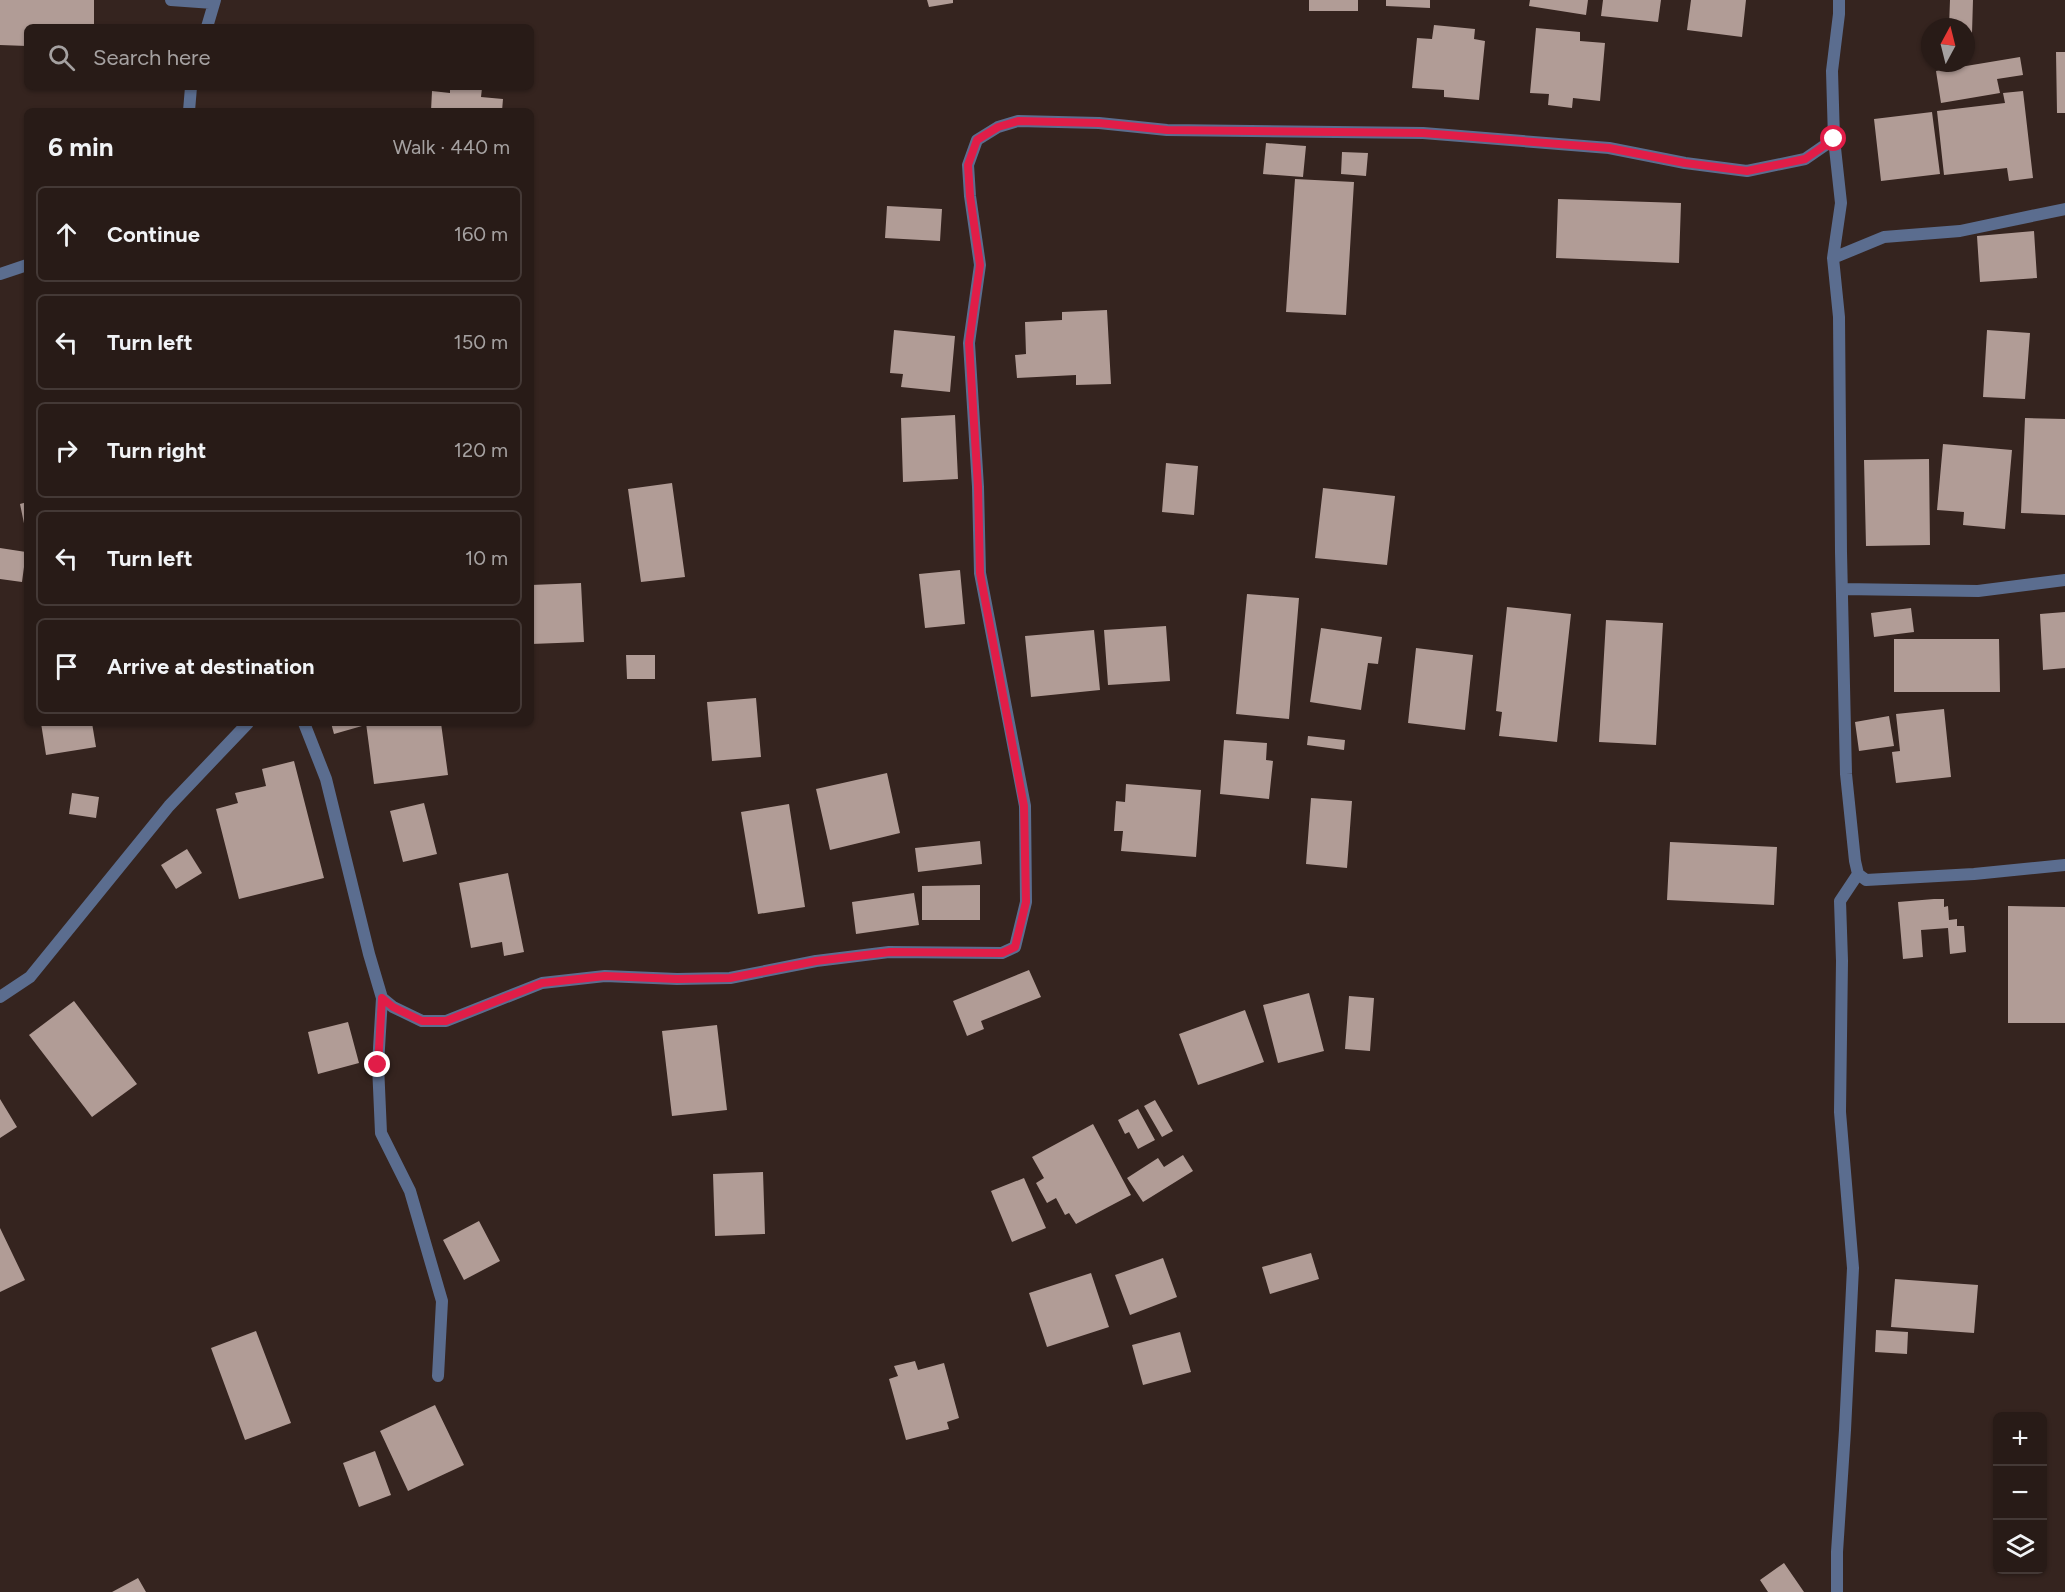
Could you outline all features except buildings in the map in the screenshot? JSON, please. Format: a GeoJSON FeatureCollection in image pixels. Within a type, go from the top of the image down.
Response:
{"type":"FeatureCollection","features":[{"type":"Feature","properties":{"kind":"street"},"geometry":{"type":"LineString","coordinates":[[171,0],[214,2],[208,24]]}},
{"type":"Feature","properties":{"kind":"street"},"geometry":{"type":"LineString","coordinates":[[1839,0],[1832,71],[1834,139],[1841,203],[1833,258],[1839,317],[1846,774],[1858,874],[1866,880],[1974,874],[2065,865]]}},
{"type":"Feature","properties":{"kind":"street"},"geometry":{"type":"LineString","coordinates":[[189,108],[191,90]]}},
{"type":"Feature","properties":{"kind":"street"},"geometry":{"type":"LineString","coordinates":[[382,998],[393,1007],[422,1021],[446,1021],[542,983],[605,976],[677,979],[730,978],[816,961],[890,952],[1002,953],[1015,947],[1026,902],[1024,806],[980,573],[978,487],[969,343],[980,265],[968,165],[977,140],[998,127],[1018,121],[1099,123],[1167,130],[1423,133],[1609,148],[1685,163],[1747,171],[1805,159],[1834,139]]}},
{"type":"Feature","properties":{"kind":"street"},"geometry":{"type":"LineString","coordinates":[[1833,258],[1884,237],[1960,231],[2065,209]]}},
{"type":"Feature","properties":{"kind":"street"},"geometry":{"type":"LineString","coordinates":[[0,274],[24,266]]}},
{"type":"Feature","properties":{"kind":"street"},"geometry":{"type":"LineString","coordinates":[[1842,589],[1978,591],[2065,580]]}},
{"type":"Feature","properties":{"kind":"street"},"geometry":{"type":"LineString","coordinates":[[0,997],[30,977],[169,806],[245,726]]}},
{"type":"Feature","properties":{"kind":"street"},"geometry":{"type":"LineString","coordinates":[[305,726],[326,779],[382,998],[378,1065],[381,1132],[410,1191],[442,1301],[438,1376]]}},
{"type":"Feature","properties":{"kind":"street"},"geometry":{"type":"LineString","coordinates":[[1836,1592],[1853,1268],[1840,1112],[1842,961],[1840,901],[1858,874]]}},
{"type":"Feature","properties":{"kind":"route"},"geometry":{"type":"LineString","coordinates":[[378,1065],[382,998],[393,1007],[422,1021],[446,1021],[542,983],[605,976],[677,979],[730,978],[816,961],[890,952],[1002,953],[1015,947],[1026,902],[1024,806],[980,573],[978,487],[969,343],[980,265],[968,165],[977,140],[998,127],[1018,121],[1099,123],[1167,130],[1423,133],[1609,148],[1685,163],[1747,171],[1805,159],[1834,139]]}}]}
